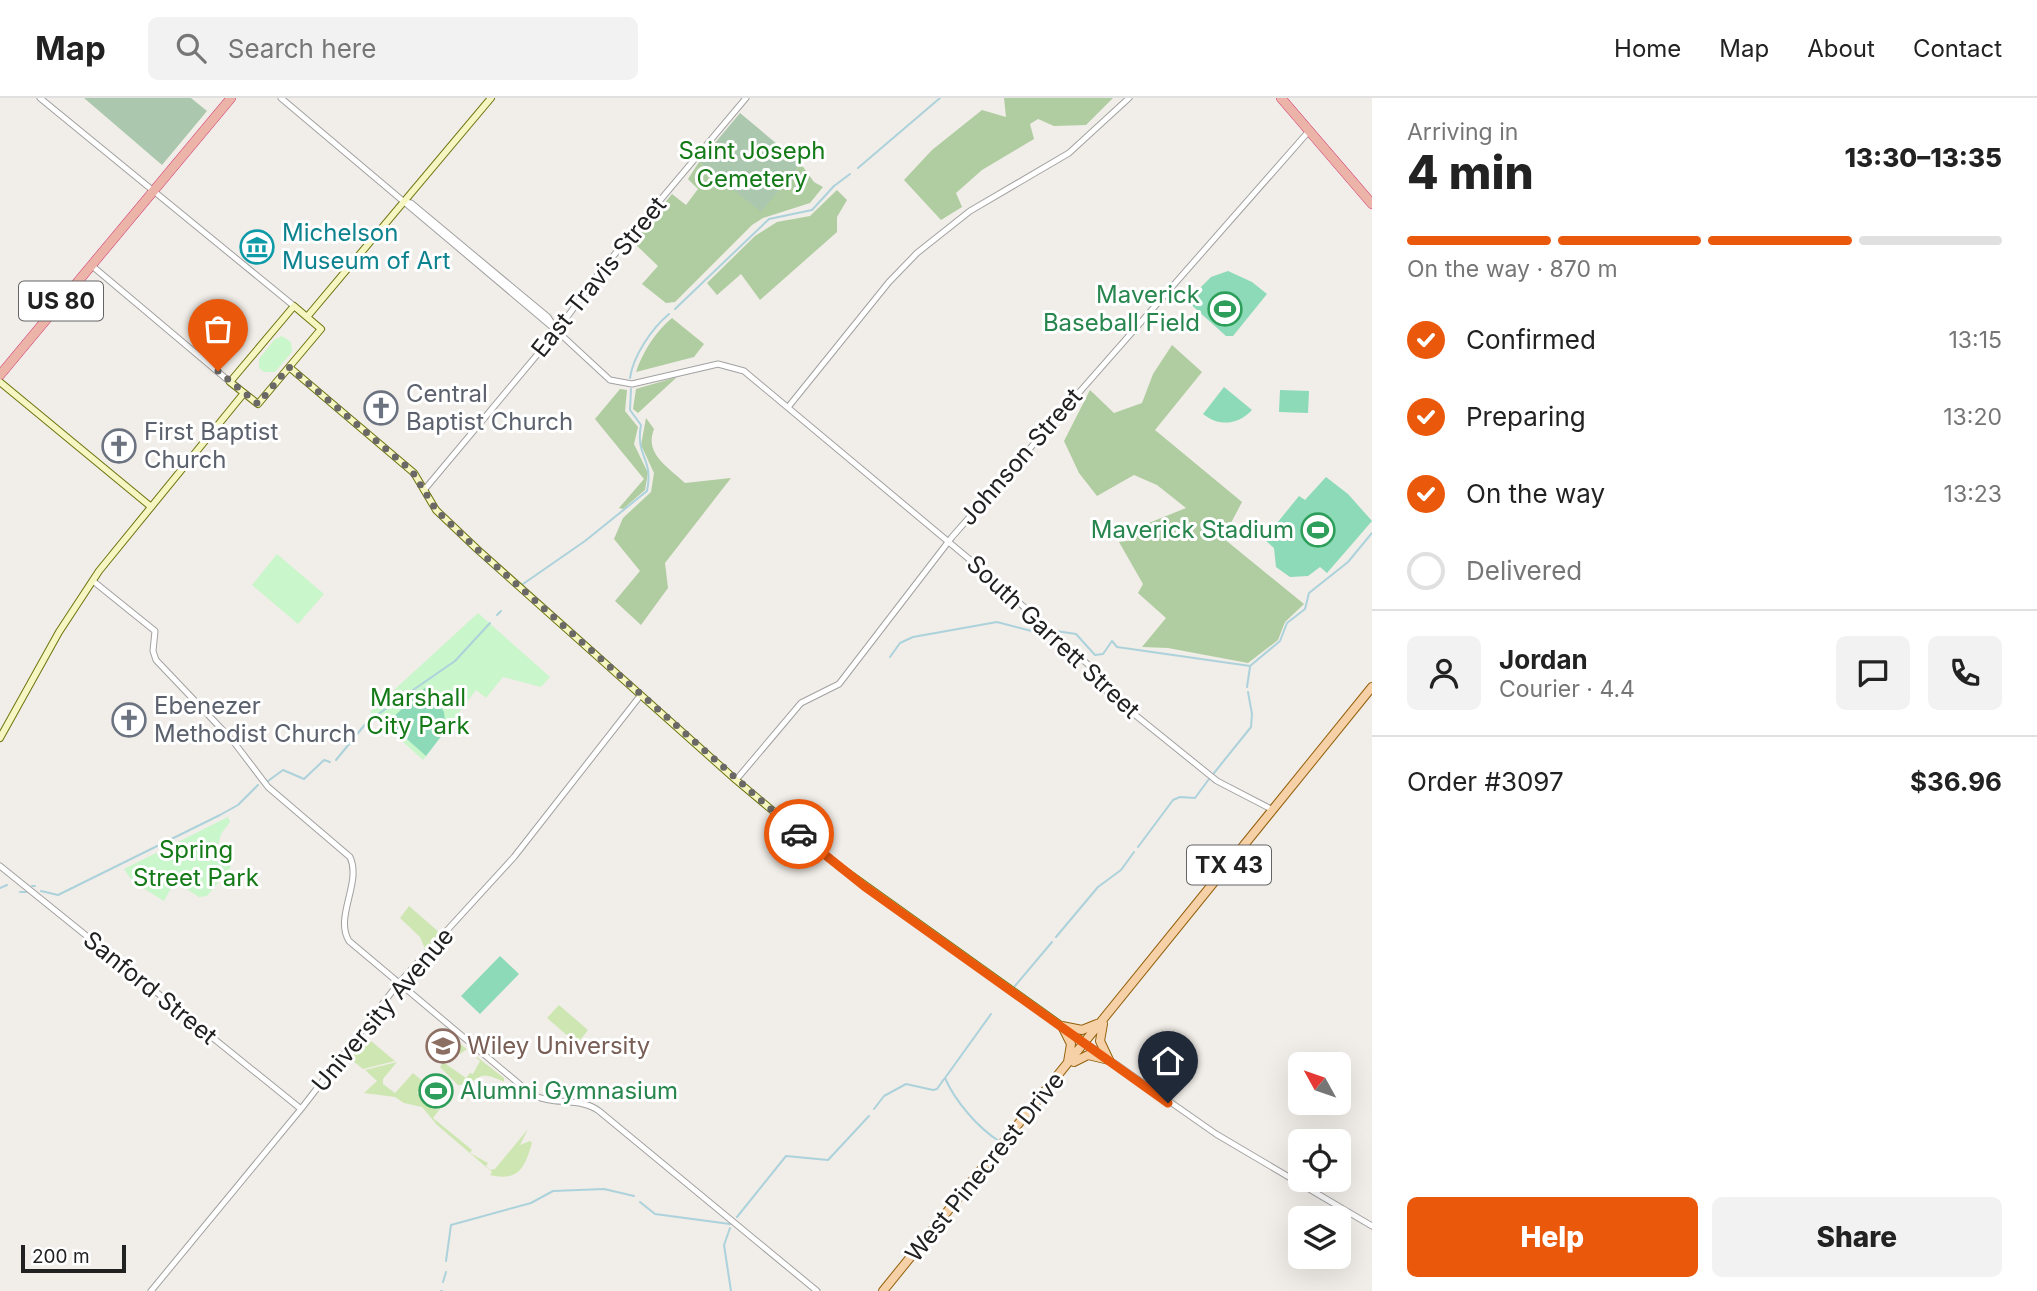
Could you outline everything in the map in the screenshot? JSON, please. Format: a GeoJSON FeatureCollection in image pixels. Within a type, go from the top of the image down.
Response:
{"type":"FeatureCollection","features":[{"type":"Feature","properties":{"kind":"highway","name":"US 80"},"geometry":{"type":"LineString","coordinates":[[0,375],[231,98]]}},
{"type":"Feature","properties":{"kind":"highway"},"geometry":{"type":"LineString","coordinates":[[1280,98],[1372,204]]}},
{"type":"Feature","properties":{"kind":"main road"},"geometry":{"type":"LineString","coordinates":[[307,317],[491,98]]}},
{"type":"Feature","properties":{"kind":"main road"},"geometry":{"type":"LineString","coordinates":[[294,306],[307,317],[321,329],[258,404],[230,382],[294,306]]}},
{"type":"Feature","properties":{"kind":"main road"},"geometry":{"type":"LineString","coordinates":[[289,367],[408,468],[425,489],[433,506],[453,527],[736,780],[859,882],[1086,1043]]}},
{"type":"Feature","properties":{"kind":"main road"},"geometry":{"type":"LineString","coordinates":[[0,382],[150,506]]}},
{"type":"Feature","properties":{"kind":"main road"},"geometry":{"type":"LineString","coordinates":[[0,738],[59,632],[93,581],[150,506],[244,393]]}},
{"type":"Feature","properties":{"kind":"main road","name":"TX 43"},"geometry":{"type":"LineString","coordinates":[[1086,1043],[1372,687]]}},
{"type":"Feature","properties":{"kind":"main road"},"geometry":{"type":"LineString","coordinates":[[1062,1026],[1085,1030],[1105,1018]]}},
{"type":"Feature","properties":{"kind":"main road"},"geometry":{"type":"LineString","coordinates":[[1105,1018],[1100,1041],[1109,1060]]}},
{"type":"Feature","properties":{"kind":"main road"},"geometry":{"type":"LineString","coordinates":[[1062,1026],[1071,1046],[1065,1068]]}},
{"type":"Feature","properties":{"kind":"main road","name":"West Pinecrest Drive"},"geometry":{"type":"LineString","coordinates":[[883,1291],[1086,1043]]}},
{"type":"Feature","properties":{"kind":"main road"},"geometry":{"type":"LineString","coordinates":[[1065,1068],[1088,1055],[1109,1060]]}},
{"type":"Feature","properties":{"kind":"street"},"geometry":{"type":"LineString","coordinates":[[40,98],[294,306]]}},
{"type":"Feature","properties":{"kind":"street"},"geometry":{"type":"LineString","coordinates":[[281,98],[405,202],[407,208],[557,331]]}},
{"type":"Feature","properties":{"kind":"street","name":"East Travis Street"},"geometry":{"type":"LineString","coordinates":[[425,489],[557,331],[599,273],[746,98]]}},
{"type":"Feature","properties":{"kind":"street"},"geometry":{"type":"LineString","coordinates":[[789,406],[892,279],[932,239],[970,211],[1069,153],[1129,98]]}},
{"type":"Feature","properties":{"kind":"street","name":"Johnson Street"},"geometry":{"type":"LineString","coordinates":[[736,780],[802,703],[831,690],[842,681],[950,541],[1309,131]]}},
{"type":"Feature","properties":{"kind":"street"},"geometry":{"type":"LineString","coordinates":[[91,265],[230,382]]}},
{"type":"Feature","properties":{"kind":"street","name":"South Garrett Street"},"geometry":{"type":"LineString","coordinates":[[557,331],[605,377],[619,384],[632,384],[718,364],[744,371],[950,541],[1092,668],[1108,693],[1217,781],[1273,810]]}},
{"type":"Feature","properties":{"kind":"street"},"geometry":{"type":"LineString","coordinates":[[93,581],[155,631],[153,651],[156,660],[237,746],[268,788],[345,853],[352,863],[346,935],[398,984],[540,1098],[596,1108],[817,1291]]}},
{"type":"Feature","properties":{"kind":"street","name":"University Avenue"},"geometry":{"type":"LineString","coordinates":[[151,1291],[301,1109],[398,984],[500,874],[640,696]]}},
{"type":"Feature","properties":{"kind":"street","name":"Sanford Street"},"geometry":{"type":"LineString","coordinates":[[0,866],[301,1109]]}},
{"type":"Feature","properties":{"kind":"street"},"geometry":{"type":"LineString","coordinates":[[1086,1043],[1248,1154],[1372,1226]]}},
{"type":"Feature","properties":{"kind":"green space"},"geometry":{"type":"Polygon","coordinates":[[[84,98],[191,98],[207,111],[162,165],[84,98]]]}},
{"type":"Feature","properties":{"kind":"green space"},"geometry":{"type":"Polygon","coordinates":[[[1004,98],[1113,98],[1086,125],[1054,126],[1038,119],[1030,124],[1034,139],[982,170],[956,193],[962,207],[941,220],[904,180],[932,150],[982,110],[1006,117],[1004,98]]]}},
{"type":"Feature","properties":{"kind":"green space","name":"Saint Joseph Cemetery"},"geometry":{"type":"Polygon","coordinates":[[[740,113],[801,164],[761,212],[699,162],[740,113]]]}},
{"type":"Feature","properties":{"kind":"green space"},"geometry":{"type":"Polygon","coordinates":[[[699,162],[761,211],[801,164],[814,182],[823,187],[810,203],[763,218],[752,225],[675,302],[666,303],[642,284],[658,266],[633,242],[672,194],[686,205],[698,189],[688,179],[699,162]]]}},
{"type":"Feature","properties":{"kind":"green space"},"geometry":{"type":"Polygon","coordinates":[[[837,190],[847,200],[837,217],[837,232],[760,300],[741,274],[717,295],[707,283],[755,236],[777,222],[810,216],[837,190]]]}},
{"type":"Feature","properties":{"kind":"green space","name":"Maverick Baseball Field"},"geometry":{"type":"Polygon","coordinates":[[[1228,271],[1252,282],[1267,294],[1233,336],[1226,336],[1187,301],[1211,277],[1228,271]]]}},
{"type":"Feature","properties":{"kind":"green space"},"geometry":{"type":"Polygon","coordinates":[[[672,318],[704,344],[694,357],[636,372],[650,343],[672,318]]]}},
{"type":"Feature","properties":{"kind":"green space"},"geometry":{"type":"Polygon","coordinates":[[[282,336],[291,342],[292,352],[275,372],[264,372],[259,368],[259,359],[274,340],[282,336]]]}},
{"type":"Feature","properties":{"kind":"green space"},"geometry":{"type":"Polygon","coordinates":[[[1172,345],[1202,372],[1155,430],[1242,502],[1223,538],[1304,604],[1285,622],[1278,640],[1248,663],[1168,648],[1142,647],[1166,618],[1138,593],[1143,584],[1119,542],[1134,540],[1129,531],[1186,508],[1157,485],[1134,475],[1097,496],[1079,473],[1064,441],[1090,390],[1114,413],[1142,403],[1153,374],[1172,345]]]}},
{"type":"Feature","properties":{"kind":"green space"},"geometry":{"type":"Polygon","coordinates":[[[677,377],[638,413],[633,409],[636,389],[677,377]]]}},
{"type":"Feature","properties":{"kind":"green space"},"geometry":{"type":"Polygon","coordinates":[[[1224,387],[1252,410],[1241,419],[1222,422],[1203,414],[1224,387]]]}},
{"type":"Feature","properties":{"kind":"green space"},"geometry":{"type":"Polygon","coordinates":[[[620,389],[627,390],[625,411],[638,427],[634,444],[648,473],[645,490],[623,509],[619,508],[644,479],[595,419],[620,389]]]}},
{"type":"Feature","properties":{"kind":"green space"},"geometry":{"type":"Polygon","coordinates":[[[1280,390],[1309,391],[1308,413],[1279,412],[1280,390]]]}},
{"type":"Feature","properties":{"kind":"green space"},"geometry":{"type":"Polygon","coordinates":[[[646,418],[654,429],[652,446],[655,453],[685,483],[731,478],[665,563],[668,588],[641,625],[615,601],[640,571],[614,539],[623,518],[651,492],[654,473],[641,445],[646,418]]]}},
{"type":"Feature","properties":{"kind":"green space","name":"Maverick Stadium"},"geometry":{"type":"Polygon","coordinates":[[[1326,477],[1348,494],[1372,521],[1327,573],[1320,567],[1308,576],[1290,577],[1276,567],[1274,548],[1264,539],[1299,496],[1305,500],[1326,477]]]}},
{"type":"Feature","properties":{"kind":"green space"},"geometry":{"type":"Polygon","coordinates":[[[277,554],[324,594],[298,624],[252,585],[277,554]]]}},
{"type":"Feature","properties":{"kind":"green space","name":"Marshall City Park"},"geometry":{"type":"Polygon","coordinates":[[[478,613],[550,677],[541,687],[503,677],[486,698],[476,690],[423,760],[370,712],[478,613]]]}},
{"type":"Feature","properties":{"kind":"green space"},"geometry":{"type":"Polygon","coordinates":[[[427,686],[444,712],[446,730],[426,756],[390,724],[391,719],[427,686]]]}},
{"type":"Feature","properties":{"kind":"green space","name":"Spring Street Park"},"geometry":{"type":"Polygon","coordinates":[[[228,817],[230,822],[221,834],[218,846],[231,867],[207,896],[199,897],[180,885],[171,888],[164,901],[133,882],[124,869],[228,817]]]}},
{"type":"Feature","properties":{"kind":"green space"},"geometry":{"type":"Polygon","coordinates":[[[409,906],[440,933],[425,949],[420,937],[400,918],[409,906]]]}},
{"type":"Feature","properties":{"kind":"green space"},"geometry":{"type":"Polygon","coordinates":[[[500,956],[519,974],[480,1014],[461,996],[500,956]]]}},
{"type":"Feature","properties":{"kind":"green space"},"geometry":{"type":"Polygon","coordinates":[[[559,1005],[588,1030],[577,1044],[547,1018],[559,1005]]]}},
{"type":"Feature","properties":{"kind":"green space"},"geometry":{"type":"Polygon","coordinates":[[[365,1036],[395,1061],[363,1069],[348,1057],[365,1036]]]}},
{"type":"Feature","properties":{"kind":"green space"},"geometry":{"type":"Polygon","coordinates":[[[459,1043],[467,1049],[460,1054],[454,1049],[459,1043]]]}},
{"type":"Feature","properties":{"kind":"green space"},"geometry":{"type":"Polygon","coordinates":[[[469,1050],[504,1078],[504,1082],[482,1076],[458,1085],[440,1067],[443,1062],[466,1078],[470,1073],[473,1074],[480,1061],[469,1050]]]}},
{"type":"Feature","properties":{"kind":"green space"},"geometry":{"type":"Polygon","coordinates":[[[397,1062],[383,1079],[383,1084],[395,1093],[413,1073],[425,1083],[417,1093],[437,1110],[443,1105],[433,1118],[472,1150],[470,1153],[488,1163],[486,1166],[490,1170],[495,1169],[528,1129],[520,1145],[530,1141],[532,1143],[520,1170],[508,1176],[490,1175],[492,1172],[437,1125],[422,1107],[404,1103],[395,1097],[364,1093],[377,1081],[365,1070],[397,1062]]]}},
{"type":"Feature","properties":{"kind":"waterway"},"geometry":{"type":"LineString","coordinates":[[858,168],[940,98]]}},
{"type":"Feature","properties":{"kind":"waterway"},"geometry":{"type":"LineString","coordinates":[[675,309],[769,219],[812,210],[834,186],[850,174]]}},
{"type":"Feature","properties":{"kind":"waterway"},"geometry":{"type":"LineString","coordinates":[[630,378],[644,343],[669,314]]}},
{"type":"Feature","properties":{"kind":"waterway"},"geometry":{"type":"LineString","coordinates":[[523,584],[585,541],[647,491],[649,480],[640,444],[641,425],[630,410],[631,389]]}},
{"type":"Feature","properties":{"kind":"waterway"},"geometry":{"type":"LineString","coordinates":[[1056,631],[1076,634],[1095,655],[1103,654],[1112,641],[1117,647],[1250,666],[1280,641],[1287,623],[1305,609],[1309,593],[1348,562],[1372,533]]}},
{"type":"Feature","properties":{"kind":"waterway"},"geometry":{"type":"LineString","coordinates":[[497,615],[501,611]]}},
{"type":"Feature","properties":{"kind":"waterway"},"geometry":{"type":"LineString","coordinates":[[890,657],[900,643],[913,637],[997,622],[1051,636]]}},
{"type":"Feature","properties":{"kind":"waterway"},"geometry":{"type":"LineString","coordinates":[[374,717],[455,661],[490,623]]}},
{"type":"Feature","properties":{"kind":"waterway"},"geometry":{"type":"LineString","coordinates":[[1247,687],[1250,667]]}},
{"type":"Feature","properties":{"kind":"waterway"},"geometry":{"type":"LineString","coordinates":[[1214,773],[1251,727],[1252,714],[1248,692]]}},
{"type":"Feature","properties":{"kind":"waterway"},"geometry":{"type":"LineString","coordinates":[[336,760],[367,722]]}},
{"type":"Feature","properties":{"kind":"waterway"},"geometry":{"type":"LineString","coordinates":[[268,781],[283,770],[304,779],[324,760],[330,762]]}},
{"type":"Feature","properties":{"kind":"waterway"},"geometry":{"type":"LineString","coordinates":[[1138,847],[1173,800],[1180,797],[1195,798],[1209,779]]}},
{"type":"Feature","properties":{"kind":"waterway"},"geometry":{"type":"LineString","coordinates":[[41,891],[58,895],[220,815],[238,805],[258,785]]}},
{"type":"Feature","properties":{"kind":"waterway"},"geometry":{"type":"LineString","coordinates":[[1056,937],[1098,887],[1121,870],[1134,852]]}},
{"type":"Feature","properties":{"kind":"waterway"},"geometry":{"type":"LineString","coordinates":[[0,888],[7,885]]}},
{"type":"Feature","properties":{"kind":"waterway"},"geometry":{"type":"LineString","coordinates":[[20,892],[26,892]]}},
{"type":"Feature","properties":{"kind":"waterway"},"geometry":{"type":"LineString","coordinates":[[1015,986],[1052,942]]}},
{"type":"Feature","properties":{"kind":"waterway"},"geometry":{"type":"LineString","coordinates":[[991,1014],[945,1078],[968,1113],[999,1141]]}},
{"type":"Feature","properties":{"kind":"waterway"},"geometry":{"type":"LineString","coordinates":[[874,1109],[884,1096],[906,1084],[933,1090],[937,1089],[944,1079]]}},
{"type":"Feature","properties":{"kind":"waterway"},"geometry":{"type":"LineString","coordinates":[[737,1217],[786,1156],[828,1160],[869,1116]]}},
{"type":"Feature","properties":{"kind":"waterway"},"geometry":{"type":"LineString","coordinates":[[446,1261],[451,1225],[531,1203],[553,1191],[604,1189],[634,1196]]}},
{"type":"Feature","properties":{"kind":"waterway"},"geometry":{"type":"LineString","coordinates":[[640,1202],[655,1214],[730,1224]]}},
{"type":"Feature","properties":{"kind":"waterway"},"geometry":{"type":"LineString","coordinates":[[730,1228],[724,1245],[731,1291]]}},
{"type":"Feature","properties":{"kind":"waterway"},"geometry":{"type":"LineString","coordinates":[[443,1282],[446,1272]]}},
{"type":"Feature","properties":{"kind":"way so far"},"geometry":{"type":"LineString","coordinates":[[218,371],[258,404],[289,367],[412,471],[425,489],[430,502],[444,519],[700,749],[799,834]]}},
{"type":"Feature","properties":{"kind":"place","name":"Michelson Museum of Art"},"geometry":{"type":"Point","coordinates":[257,247]}},
{"type":"Feature","properties":{"kind":"place","name":"Maverick Baseball Field"},"geometry":{"type":"Point","coordinates":[1225,309]}},
{"type":"Feature","properties":{"kind":"place","name":"Central Baptist Church"},"geometry":{"type":"Point","coordinates":[381,408]}},
{"type":"Feature","properties":{"kind":"place","name":"First Baptist Church"},"geometry":{"type":"Point","coordinates":[119,446]}},
{"type":"Feature","properties":{"kind":"place","name":"Maverick Stadium"},"geometry":{"type":"Point","coordinates":[1318,530]}},
{"type":"Feature","properties":{"kind":"place","name":"Ebenezer Methodist Church"},"geometry":{"type":"Point","coordinates":[129,720]}},
{"type":"Feature","properties":{"kind":"place","name":"Wiley University"},"geometry":{"type":"Point","coordinates":[443,1046]}},
{"type":"Feature","properties":{"kind":"place","name":"Alumni Gymnasium"},"geometry":{"type":"Point","coordinates":[436,1091]}},
{"type":"Feature","properties":{"kind":"route"},"geometry":{"type":"LineString","coordinates":[[799,834],[846,873],[1007,985],[1168,1103]]}}]}
